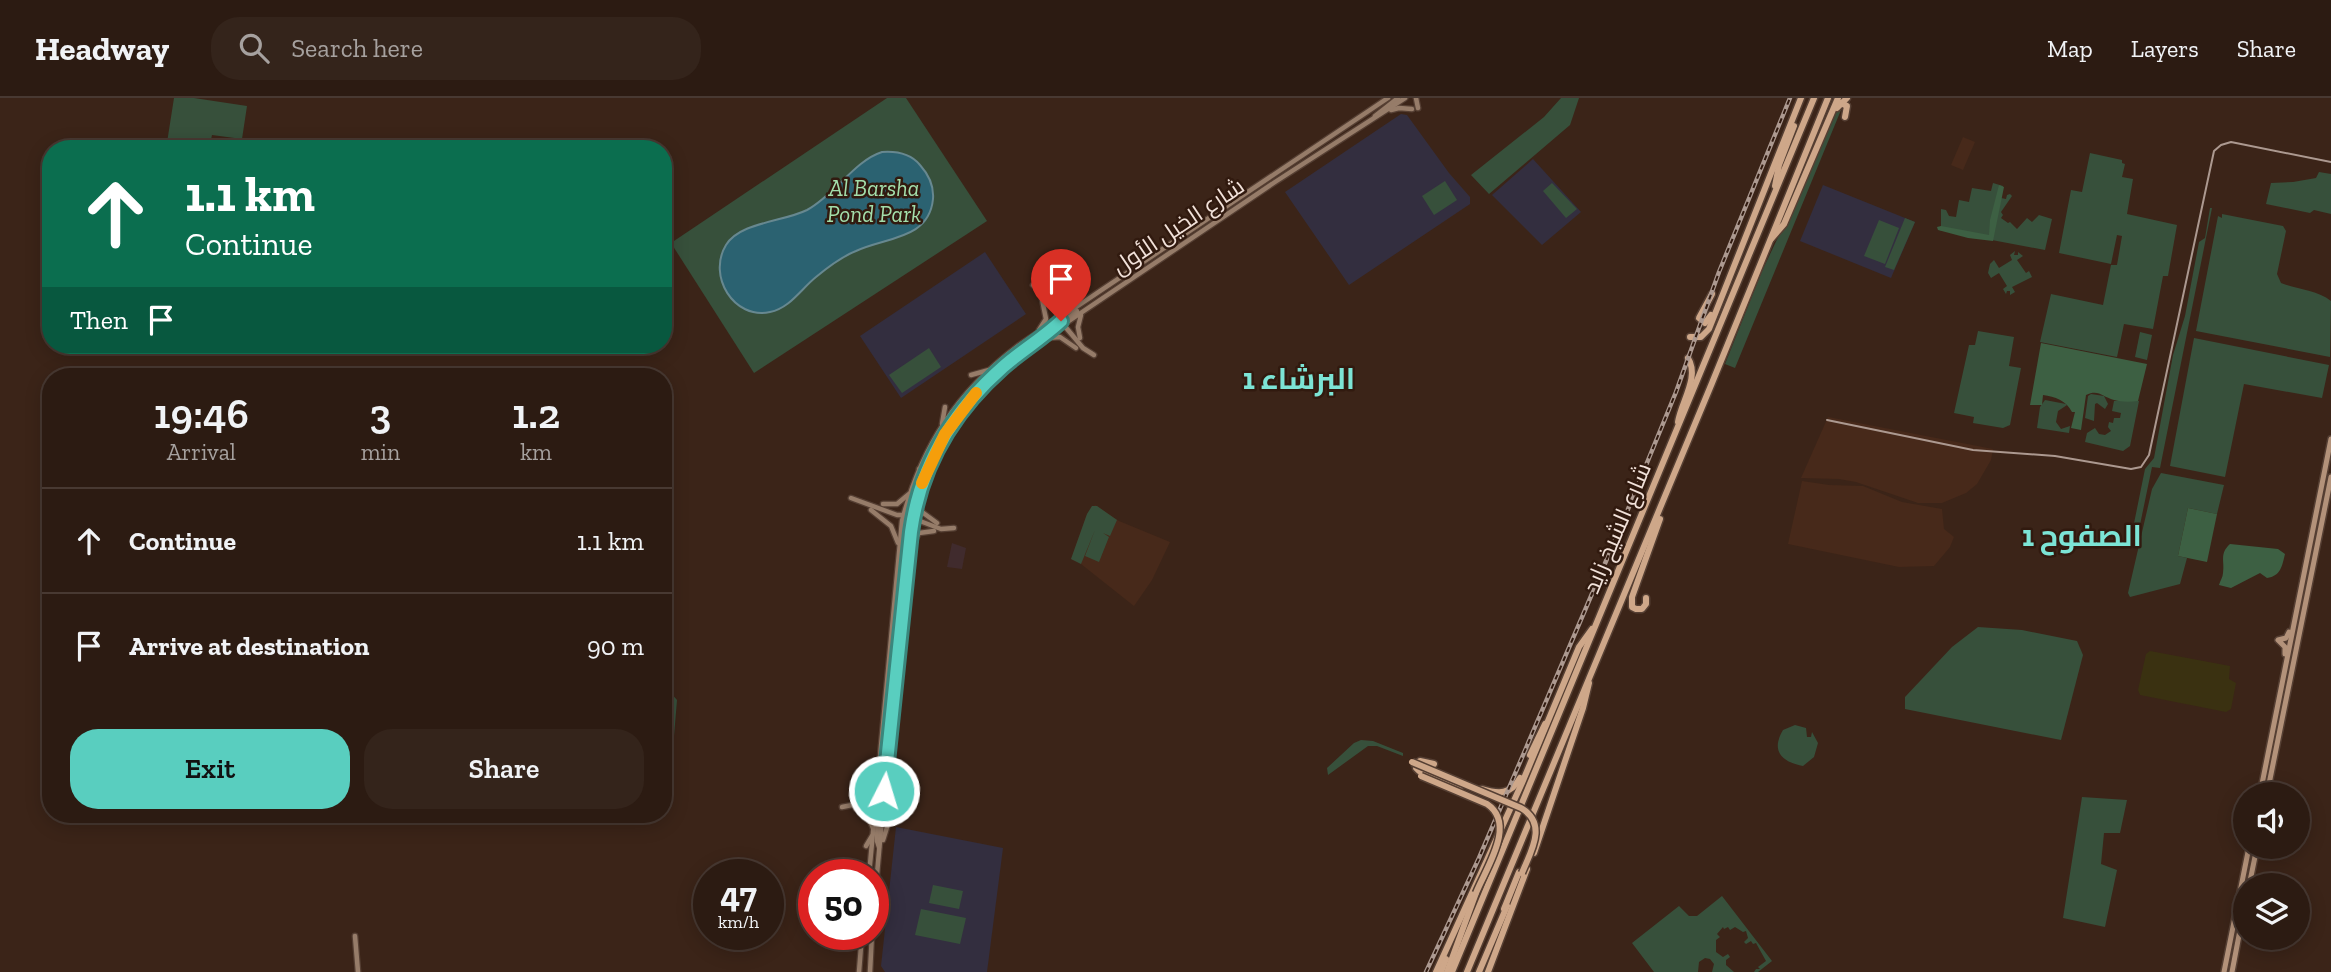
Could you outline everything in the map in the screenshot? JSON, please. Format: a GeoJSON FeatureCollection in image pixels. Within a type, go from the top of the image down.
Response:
{"type":"FeatureCollection","features":[{"type":"Feature","properties":{"kind":"highway"},"geometry":{"type":"LineString","coordinates":[[1774,195],[1779,165],[1803,98]]}},
{"type":"Feature","properties":{"kind":"highway"},"geometry":{"type":"LineString","coordinates":[[1690,337],[1698,338],[1708,332],[1803,98]]}},
{"type":"Feature","properties":{"kind":"highway","name":"شارع الشيخ زايد"},"geometry":{"type":"LineString","coordinates":[[1450,972],[1814,98]]}},
{"type":"Feature","properties":{"kind":"highway","name":"شارع الشيخ زايد"},"geometry":{"type":"LineString","coordinates":[[1467,972],[1667,494],[1828,98]]}},
{"type":"Feature","properties":{"kind":"highway"},"geometry":{"type":"LineString","coordinates":[[1770,240],[1784,224],[1843,99]]}},
{"type":"Feature","properties":{"kind":"highway"},"geometry":{"type":"LineString","coordinates":[[1843,99],[1847,106],[1845,117]]}},
{"type":"Feature","properties":{"kind":"highway"},"geometry":{"type":"LineString","coordinates":[[1712,294],[1699,317],[1703,323],[1709,320],[1727,281]]}},
{"type":"Feature","properties":{"kind":"highway"},"geometry":{"type":"LineString","coordinates":[[1678,430],[1680,412],[1693,374],[1688,358]]}},
{"type":"Feature","properties":{"kind":"highway"},"geometry":{"type":"LineString","coordinates":[[1646,598],[1642,609],[1636,610],[1632,607],[1632,597],[1667,494]]}},
{"type":"Feature","properties":{"kind":"highway"},"geometry":{"type":"LineString","coordinates":[[1433,972],[1455,932],[1580,647],[1595,625]]}},
{"type":"Feature","properties":{"kind":"highway"},"geometry":{"type":"LineString","coordinates":[[1483,972],[1542,831],[1583,708],[1590,673]]}},
{"type":"Feature","properties":{"kind":"highway"},"geometry":{"type":"LineString","coordinates":[[1454,780],[1493,792],[1508,791],[1518,782],[1540,731],[1548,721]]}},
{"type":"Feature","properties":{"kind":"highway"},"geometry":{"type":"LineString","coordinates":[[1434,764],[1419,761],[1416,766],[1418,771],[1520,811],[1528,818],[1532,827],[1533,838],[1495,942]]}},
{"type":"Feature","properties":{"kind":"highway"},"geometry":{"type":"LineString","coordinates":[[1412,762],[1521,808],[1532,818],[1536,827],[1536,838],[1521,872]]}},
{"type":"Feature","properties":{"kind":"highway"},"geometry":{"type":"LineString","coordinates":[[1421,776],[1487,804],[1495,810],[1501,828],[1441,972]]}},
{"type":"Feature","properties":{"kind":"highway"},"geometry":{"type":"LineString","coordinates":[[1450,972],[1469,910]]}},
{"type":"Feature","properties":{"kind":"main road","name":"شارع الخيل الأول"},"geometry":{"type":"LineString","coordinates":[[879,859],[877,788],[891,652],[898,546],[934,453],[964,407],[1003,367],[1087,301],[1388,98]]}},
{"type":"Feature","properties":{"kind":"main road"},"geometry":{"type":"LineString","coordinates":[[1370,122],[1398,98]]}},
{"type":"Feature","properties":{"kind":"main road","name":"شارع الخيل الأول"},"geometry":{"type":"LineString","coordinates":[[871,859],[884,791],[908,557],[909,493],[942,424],[970,389],[1034,335],[1084,311],[1404,98]]}},
{"type":"Feature","properties":{"kind":"main road"},"geometry":{"type":"LineString","coordinates":[[1378,117],[1397,108],[1415,108],[1416,98]]}},
{"type":"Feature","properties":{"kind":"main road"},"geometry":{"type":"LineString","coordinates":[[1341,124],[1348,125]]}},
{"type":"Feature","properties":{"kind":"main road"},"geometry":{"type":"LineString","coordinates":[[1191,230],[1192,224]]}},
{"type":"Feature","properties":{"kind":"main road"},"geometry":{"type":"LineString","coordinates":[[1034,285],[1083,348],[1094,355]]}},
{"type":"Feature","properties":{"kind":"main road"},"geometry":{"type":"LineString","coordinates":[[1028,348],[1097,294]]}},
{"type":"Feature","properties":{"kind":"main road"},"geometry":{"type":"LineString","coordinates":[[1052,298],[1066,306],[1087,301]]}},
{"type":"Feature","properties":{"kind":"main road"},"geometry":{"type":"LineString","coordinates":[[1034,335],[1046,319],[1042,299]]}},
{"type":"Feature","properties":{"kind":"main road"},"geometry":{"type":"LineString","coordinates":[[1080,338],[1078,324],[1084,311]]}},
{"type":"Feature","properties":{"kind":"main road"},"geometry":{"type":"LineString","coordinates":[[1037,342],[1052,336],[1076,348]]}},
{"type":"Feature","properties":{"kind":"main road"},"geometry":{"type":"LineString","coordinates":[[971,375],[990,370]]}},
{"type":"Feature","properties":{"kind":"main road"},"geometry":{"type":"LineString","coordinates":[[942,424],[945,407]]}},
{"type":"Feature","properties":{"kind":"main road"},"geometry":{"type":"LineString","coordinates":[[2262,782],[2331,439]]}},
{"type":"Feature","properties":{"kind":"main road"},"geometry":{"type":"LineString","coordinates":[[2331,456],[2331,466]]}},
{"type":"Feature","properties":{"kind":"main road"},"geometry":{"type":"LineString","coordinates":[[906,572],[903,558],[908,518],[919,468]]}},
{"type":"Feature","properties":{"kind":"main road"},"geometry":{"type":"LineString","coordinates":[[2269,782],[2331,477]]}},
{"type":"Feature","properties":{"kind":"main road"},"geometry":{"type":"LineString","coordinates":[[928,484],[918,495],[922,512],[937,523]]}},
{"type":"Feature","properties":{"kind":"main road"},"geometry":{"type":"LineString","coordinates":[[883,504],[897,504],[909,493]]}},
{"type":"Feature","properties":{"kind":"main road"},"geometry":{"type":"LineString","coordinates":[[851,498],[941,529],[954,528]]}},
{"type":"Feature","properties":{"kind":"main road"},"geometry":{"type":"LineString","coordinates":[[871,510],[891,526],[898,546]]}},
{"type":"Feature","properties":{"kind":"main road"},"geometry":{"type":"LineString","coordinates":[[908,557],[916,536],[925,531],[934,531]]}},
{"type":"Feature","properties":{"kind":"main road"},"geometry":{"type":"LineString","coordinates":[[2285,669],[2285,647],[2278,640],[2287,637],[2295,620]]}},
{"type":"Feature","properties":{"kind":"main road"},"geometry":{"type":"LineString","coordinates":[[899,636],[904,646]]}},
{"type":"Feature","properties":{"kind":"main road"},"geometry":{"type":"LineString","coordinates":[[2290,642],[2294,643],[2291,661],[2294,664]]}},
{"type":"Feature","properties":{"kind":"main road"},"geometry":{"type":"LineString","coordinates":[[892,698],[899,691]]}},
{"type":"Feature","properties":{"kind":"main road"},"geometry":{"type":"LineString","coordinates":[[842,807],[852,805],[879,808],[879,768]]}},
{"type":"Feature","properties":{"kind":"main road"},"geometry":{"type":"LineString","coordinates":[[863,803],[870,799],[877,788]]}},
{"type":"Feature","properties":{"kind":"main road"},"geometry":{"type":"LineString","coordinates":[[884,791],[892,803],[911,811]]}},
{"type":"Feature","properties":{"kind":"main road"},"geometry":{"type":"LineString","coordinates":[[856,809],[867,815],[874,832],[866,846]]}},
{"type":"Feature","properties":{"kind":"main road"},"geometry":{"type":"LineString","coordinates":[[880,848],[889,821],[895,817],[906,816]]}},
{"type":"Feature","properties":{"kind":"main road"},"geometry":{"type":"LineString","coordinates":[[2224,972],[2247,859]]}},
{"type":"Feature","properties":{"kind":"main road"},"geometry":{"type":"LineString","coordinates":[[355,936],[358,972]]}},
{"type":"Feature","properties":{"kind":"main road"},"geometry":{"type":"LineString","coordinates":[[858,950],[860,954]]}},
{"type":"Feature","properties":{"kind":"main road"},"geometry":{"type":"LineString","coordinates":[[859,972],[860,950]]}},
{"type":"Feature","properties":{"kind":"main road"},"geometry":{"type":"LineString","coordinates":[[870,972],[871,950]]}},
{"type":"Feature","properties":{"kind":"main road"},"geometry":{"type":"LineString","coordinates":[[2232,972],[2236,950]]}},
{"type":"Feature","properties":{"kind":"shaded area"},"geometry":{"type":"Polygon","coordinates":[[[1401,114],[1407,115],[1470,197],[1470,204],[1349,285],[1285,192],[1401,114]]]}},
{"type":"Feature","properties":{"kind":"shaded area"},"geometry":{"type":"Polygon","coordinates":[[[1963,137],[1975,142],[1963,170],[1951,165],[1963,137]]]}},
{"type":"Feature","properties":{"kind":"shaded area"},"geometry":{"type":"Polygon","coordinates":[[[1533,159],[1581,212],[1542,245],[1492,195],[1533,159]]]}},
{"type":"Feature","properties":{"kind":"shaded area"},"geometry":{"type":"Polygon","coordinates":[[[1823,185],[1915,222],[1891,278],[1800,241],[1823,185]]]}},
{"type":"Feature","properties":{"kind":"shaded area"},"geometry":{"type":"Polygon","coordinates":[[[985,252],[1026,314],[901,398],[860,336],[985,252]]]}},
{"type":"Feature","properties":{"kind":"shaded area"},"geometry":{"type":"Polygon","coordinates":[[[1828,417],[1993,449],[1991,460],[1977,484],[1966,493],[1942,503],[1918,503],[1856,482],[1801,478],[1828,417]]]}},
{"type":"Feature","properties":{"kind":"shaded area"},"geometry":{"type":"Polygon","coordinates":[[[1802,481],[1863,486],[1902,502],[1942,509],[1944,529],[1954,537],[1950,547],[1934,566],[1899,567],[1788,544],[1802,481]]]}},
{"type":"Feature","properties":{"kind":"shaded area"},"geometry":{"type":"Polygon","coordinates":[[[1095,505],[1119,521],[1170,542],[1152,580],[1134,606],[1071,559],[1087,514],[1095,505]]]}},
{"type":"Feature","properties":{"kind":"shaded area"},"geometry":{"type":"Polygon","coordinates":[[[952,543],[966,548],[962,569],[947,567],[952,543]]]}},
{"type":"Feature","properties":{"kind":"shaded area"},"geometry":{"type":"Polygon","coordinates":[[[896,827],[1003,848],[987,972],[885,972],[881,966],[883,950],[889,950],[889,892],[896,827]]]}},
{"type":"Feature","properties":{"kind":"green space"},"geometry":{"type":"Polygon","coordinates":[[[174,98],[194,98],[247,106],[242,139],[212,135],[211,140],[167,140],[174,98]]]}},
{"type":"Feature","properties":{"kind":"green space","name":"Al Barsha Pond Park"},"geometry":{"type":"Polygon","coordinates":[[[887,98],[906,98],[987,221],[754,373],[672,242],[887,98]]]}},
{"type":"Feature","properties":{"kind":"green space"},"geometry":{"type":"Polygon","coordinates":[[[1561,98],[1579,98],[1570,125],[1489,194],[1471,175],[1544,117],[1561,98]]]}},
{"type":"Feature","properties":{"kind":"green space"},"geometry":{"type":"Polygon","coordinates":[[[1840,107],[1735,368],[1725,364],[1762,271],[1837,108],[1840,107]]]}},
{"type":"Feature","properties":{"kind":"green space"},"geometry":{"type":"Polygon","coordinates":[[[2090,153],[2122,160],[2125,164],[2122,177],[2133,179],[2127,214],[2177,225],[2168,276],[2163,276],[2153,329],[2124,324],[2117,357],[2040,342],[2051,294],[2103,305],[2111,265],[2117,265],[2122,236],[2117,235],[2111,264],[2059,253],[2071,190],[2082,192],[2090,153]]]}},
{"type":"Feature","properties":{"kind":"green space"},"geometry":{"type":"Polygon","coordinates":[[[2319,172],[2331,174],[2331,214],[2314,210],[2310,213],[2266,204],[2271,183],[2316,178],[2319,172]]]}},
{"type":"Feature","properties":{"kind":"green space"},"geometry":{"type":"Polygon","coordinates":[[[1445,181],[1457,200],[1434,215],[1422,196],[1445,181]]]}},
{"type":"Feature","properties":{"kind":"green space"},"geometry":{"type":"Polygon","coordinates":[[[1552,183],[1577,209],[1566,218],[1543,191],[1552,183]]]}},
{"type":"Feature","properties":{"kind":"green space"},"geometry":{"type":"Polygon","coordinates":[[[1993,183],[2003,186],[2001,198],[2006,199],[2010,194],[2012,196],[2001,212],[2001,218],[2017,229],[2027,218],[2032,222],[2039,215],[2052,219],[2045,250],[1939,230],[1941,209],[1946,210],[1949,216],[1956,217],[1959,200],[1969,202],[1972,188],[1991,191],[1993,183]]]}},
{"type":"Feature","properties":{"kind":"green space"},"geometry":{"type":"Polygon","coordinates":[[[1999,185],[2004,187],[1993,241],[1938,230],[1937,227],[1941,226],[1989,235],[1999,185]]]}},
{"type":"Feature","properties":{"kind":"green space"},"geometry":{"type":"Polygon","coordinates":[[[2212,208],[2160,468],[2152,467],[2136,544],[2130,543],[2145,469],[2154,458],[2173,355],[2185,316],[2199,242],[2205,238],[2212,208]]]}},
{"type":"Feature","properties":{"kind":"green space"},"geometry":{"type":"Polygon","coordinates":[[[2222,214],[2283,226],[2286,231],[2277,274],[2281,283],[2331,301],[2330,357],[2196,331],[2218,216],[2222,218],[2222,214]]]}},
{"type":"Feature","properties":{"kind":"green space"},"geometry":{"type":"Polygon","coordinates":[[[1905,218],[1915,222],[1894,270],[1885,267],[1905,218]]]}},
{"type":"Feature","properties":{"kind":"green space"},"geometry":{"type":"Polygon","coordinates":[[[1879,220],[1899,228],[1885,264],[1864,256],[1879,220]]]}},
{"type":"Feature","properties":{"kind":"green space"},"geometry":{"type":"Polygon","coordinates":[[[2015,251],[2014,255],[2018,255],[2018,252],[2023,256],[2017,260],[2032,277],[2012,287],[2015,292],[2010,295],[2010,291],[2006,294],[2003,289],[2007,286],[1999,273],[1991,278],[1988,273],[1994,260],[1999,268],[2012,260],[2010,255],[2015,251]]]}},
{"type":"Feature","properties":{"kind":"green space"},"geometry":{"type":"Polygon","coordinates":[[[1978,331],[2014,337],[2009,366],[2021,368],[2010,425],[2003,428],[1973,423],[1974,417],[1954,413],[1969,345],[1975,345],[1978,331]]]}},
{"type":"Feature","properties":{"kind":"green space"},"geometry":{"type":"Polygon","coordinates":[[[2140,332],[2152,335],[2147,360],[2135,357],[2140,332]]]}},
{"type":"Feature","properties":{"kind":"green space"},"geometry":{"type":"Polygon","coordinates":[[[2194,338],[2329,365],[2322,398],[2244,384],[2225,477],[2170,466],[2194,338]]]}},
{"type":"Feature","properties":{"kind":"green space"},"geometry":{"type":"Polygon","coordinates":[[[2041,343],[2147,364],[2138,401],[2117,401],[2097,393],[2086,395],[2081,430],[2071,428],[2075,412],[2060,400],[2043,395],[2042,405],[2030,405],[2041,343]]]}},
{"type":"Feature","properties":{"kind":"green space"},"geometry":{"type":"Polygon","coordinates":[[[929,348],[941,367],[902,393],[889,375],[929,348]]]}},
{"type":"Feature","properties":{"kind":"green space"},"geometry":{"type":"Polygon","coordinates":[[[2088,396],[2104,396],[2108,404],[2105,409],[2095,404],[2094,421],[2085,418],[2088,396]]]}},
{"type":"Feature","properties":{"kind":"green space"},"geometry":{"type":"Polygon","coordinates":[[[2045,400],[2067,405],[2058,411],[2056,422],[2061,429],[2070,426],[2069,433],[2037,428],[2040,407],[2045,400]]]}},
{"type":"Feature","properties":{"kind":"green space"},"geometry":{"type":"Polygon","coordinates":[[[2114,401],[2139,401],[2130,446],[2123,451],[2085,442],[2087,433],[2095,428],[2099,434],[2105,435],[2111,431],[2109,422],[2113,423],[2114,418],[2120,418],[2121,413],[2112,411],[2114,401]]]}},
{"type":"Feature","properties":{"kind":"green space"},"geometry":{"type":"Polygon","coordinates":[[[2161,473],[2224,485],[2217,514],[2188,508],[2178,556],[2187,558],[2180,584],[2130,597],[2128,593],[2152,489],[2161,473]]]}},
{"type":"Feature","properties":{"kind":"green space"},"geometry":{"type":"Polygon","coordinates":[[[1092,506],[1097,506],[1117,520],[1110,536],[1103,533],[1109,537],[1099,562],[1085,556],[1095,530],[1081,564],[1071,559],[1092,506]]]}},
{"type":"Feature","properties":{"kind":"green space"},"geometry":{"type":"Polygon","coordinates":[[[2188,508],[2217,514],[2207,562],[2178,556],[2188,508]]]}},
{"type":"Feature","properties":{"kind":"green space"},"geometry":{"type":"Polygon","coordinates":[[[2230,544],[2278,549],[2285,554],[2280,570],[2267,578],[2260,573],[2231,588],[2219,585],[2223,574],[2223,554],[2230,544]]]}},
{"type":"Feature","properties":{"kind":"green space"},"geometry":{"type":"Polygon","coordinates":[[[1978,627],[2022,630],[2077,641],[2083,655],[2061,740],[1905,709],[1905,697],[1952,647],[1978,627]]]}},
{"type":"Feature","properties":{"kind":"green space"},"geometry":{"type":"Polygon","coordinates":[[[672,694],[677,700],[672,736],[672,694]]]}},
{"type":"Feature","properties":{"kind":"green space"},"geometry":{"type":"Polygon","coordinates":[[[1795,725],[1806,728],[1807,737],[1811,737],[1812,732],[1818,743],[1814,757],[1803,766],[1784,759],[1778,750],[1783,730],[1795,725]]]}},
{"type":"Feature","properties":{"kind":"green space"},"geometry":{"type":"Polygon","coordinates":[[[1361,740],[1373,741],[1403,753],[1403,756],[1377,746],[1368,746],[1328,775],[1327,768],[1354,743],[1361,740]]]}},
{"type":"Feature","properties":{"kind":"green space"},"geometry":{"type":"Polygon","coordinates":[[[2082,797],[2127,800],[2120,833],[2104,833],[2101,864],[2117,870],[2105,927],[2063,918],[2082,797]]]}},
{"type":"Feature","properties":{"kind":"green space"},"geometry":{"type":"Polygon","coordinates":[[[933,885],[963,891],[959,909],[929,903],[933,885]]]}},
{"type":"Feature","properties":{"kind":"green space"},"geometry":{"type":"Polygon","coordinates":[[[1722,896],[1772,961],[1754,972],[1766,961],[1756,943],[1744,942],[1748,938],[1746,931],[1723,927],[1717,934],[1720,937],[1716,940],[1716,952],[1723,957],[1728,954],[1730,957],[1726,960],[1726,965],[1734,972],[1712,972],[1714,964],[1705,958],[1699,962],[1698,972],[1654,972],[1632,943],[1679,906],[1689,916],[1697,916],[1722,896]]]}},
{"type":"Feature","properties":{"kind":"green space"},"geometry":{"type":"Polygon","coordinates":[[[921,909],[966,918],[960,944],[915,935],[921,909]]]}},
{"type":"Feature","properties":{"kind":"sand"},"geometry":{"type":"Polygon","coordinates":[[[2150,651],[2230,666],[2229,679],[2236,683],[2231,709],[2226,712],[2140,695],[2138,690],[2146,654],[2150,651]]]}},
{"type":"Feature","properties":{"kind":"water"},"geometry":{"type":"Polygon","coordinates":[[[882,152],[908,156],[926,173],[932,186],[933,199],[930,212],[923,222],[904,235],[867,246],[840,259],[777,310],[757,313],[735,302],[727,293],[720,270],[721,257],[733,237],[751,227],[807,210],[872,156],[882,152]]]}},
{"type":"Feature","properties":{"kind":"tram line"},"geometry":{"type":"LineString","coordinates":[[1827,420],[1973,450],[2055,456],[2131,469],[2141,467],[2149,455],[2214,151],[2231,142],[2331,162]]}},
{"type":"Feature","properties":{"kind":"railway"},"geometry":{"type":"LineString","coordinates":[[1426,972],[1479,858],[1624,519],[1676,392],[1719,272],[1790,98]]}},
{"type":"Feature","properties":{"kind":"slow traffic"},"geometry":{"type":"LineString","coordinates":[[922,483],[945,434],[976,393]]}},
{"type":"Feature","properties":{"kind":"district","name":"البرشاء 1"},"geometry":{"type":"Point","coordinates":[1299,379]}},
{"type":"Feature","properties":{"kind":"district","name":"الصفوح 1"},"geometry":{"type":"Point","coordinates":[2082,536]}},
{"type":"Feature","properties":{"kind":"route"},"geometry":{"type":"LineString","coordinates":[[884,791],[911,532],[914,511],[926,472],[945,434],[969,400],[1003,367],[1061,321]]}}]}
